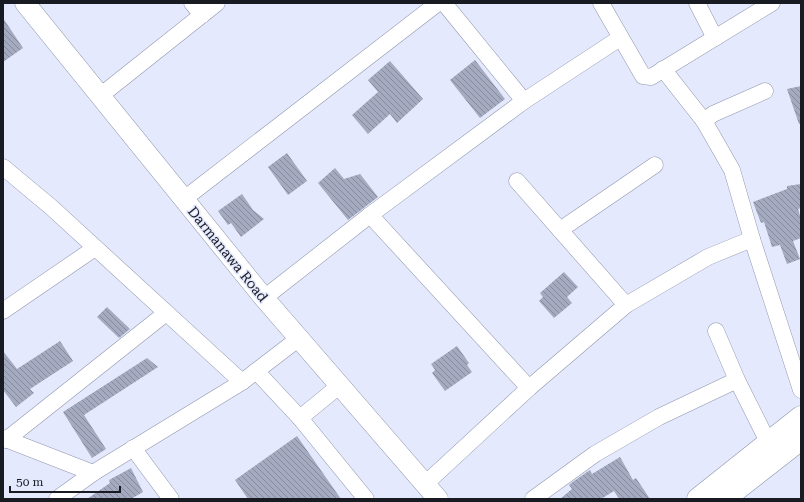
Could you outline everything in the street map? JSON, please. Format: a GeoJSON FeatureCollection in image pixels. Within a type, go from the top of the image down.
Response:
{"type":"FeatureCollection","features":[{"type":"Feature","properties":{"kind":"main road"},"geometry":{"type":"LineString","coordinates":[[698,499],[801,418]]}},
{"type":"Feature","properties":{"kind":"main road"},"geometry":{"type":"LineString","coordinates":[[725,498],[801,439]]}},
{"type":"Feature","properties":{"kind":"street","name":"Darmanawa Road"},"geometry":{"type":"LineString","coordinates":[[25,3],[298,339],[438,499]]}},
{"type":"Feature","properties":{"kind":"street"},"geometry":{"type":"LineString","coordinates":[[100,96],[197,9],[217,3]]}},
{"type":"Feature","properties":{"kind":"street"},"geometry":{"type":"LineString","coordinates":[[184,199],[438,3]]}},
{"type":"Feature","properties":{"kind":"street"},"geometry":{"type":"LineString","coordinates":[[444,3],[524,101]]}},
{"type":"Feature","properties":{"kind":"street"},"geometry":{"type":"LineString","coordinates":[[601,3],[643,76],[651,77],[772,3]]}},
{"type":"Feature","properties":{"kind":"street"},"geometry":{"type":"LineString","coordinates":[[697,3],[715,38]]}},
{"type":"Feature","properties":{"kind":"street"},"geometry":{"type":"LineString","coordinates":[[264,298],[370,215],[524,101],[620,38]]}},
{"type":"Feature","properties":{"kind":"street"},"geometry":{"type":"LineString","coordinates":[[663,69],[704,121],[732,170],[752,239],[801,390]]}},
{"type":"Feature","properties":{"kind":"street"},"geometry":{"type":"LineString","coordinates":[[704,121],[713,114],[765,92]]}},
{"type":"Feature","properties":{"kind":"street"},"geometry":{"type":"LineString","coordinates":[[560,230],[656,165]]}},
{"type":"Feature","properties":{"kind":"street"},"geometry":{"type":"LineString","coordinates":[[3,167],[51,207],[242,382]]}},
{"type":"Feature","properties":{"kind":"street"},"geometry":{"type":"LineString","coordinates":[[517,181],[626,305]]}},
{"type":"Feature","properties":{"kind":"street"},"geometry":{"type":"LineString","coordinates":[[370,215],[529,388]]}},
{"type":"Feature","properties":{"kind":"street"},"geometry":{"type":"LineString","coordinates":[[424,484],[529,388],[626,305],[708,257],[752,239]]}},
{"type":"Feature","properties":{"kind":"street"},"geometry":{"type":"LineString","coordinates":[[3,311],[96,248]]}},
{"type":"Feature","properties":{"kind":"street"},"geometry":{"type":"LineString","coordinates":[[5,439],[166,313]]}},
{"type":"Feature","properties":{"kind":"street"},"geometry":{"type":"LineString","coordinates":[[716,331],[737,380],[769,444]]}},
{"type":"Feature","properties":{"kind":"street"},"geometry":{"type":"LineString","coordinates":[[57,499],[93,473],[242,382],[298,339]]}},
{"type":"Feature","properties":{"kind":"street"},"geometry":{"type":"LineString","coordinates":[[256,371],[300,418],[366,499]]}},
{"type":"Feature","properties":{"kind":"street"},"geometry":{"type":"LineString","coordinates":[[533,499],[575,467],[652,420],[737,380]]}},
{"type":"Feature","properties":{"kind":"street"},"geometry":{"type":"LineString","coordinates":[[300,418],[339,386]]}},
{"type":"Feature","properties":{"kind":"street"},"geometry":{"type":"LineString","coordinates":[[5,439],[93,473]]}},
{"type":"Feature","properties":{"kind":"street"},"geometry":{"type":"LineString","coordinates":[[133,448],[171,499]]}},
{"type":"Feature","properties":{"kind":"building"},"geometry":{"type":"Polygon","coordinates":[[[3,18],[23,48],[3,62],[3,18]]]}},
{"type":"Feature","properties":{"kind":"building"},"geometry":{"type":"Polygon","coordinates":[[[475,60],[505,99],[480,118],[450,80],[475,60]]]}},
{"type":"Feature","properties":{"kind":"building"},"geometry":{"type":"Polygon","coordinates":[[[390,61],[423,99],[397,123],[390,114],[368,134],[352,115],[378,92],[368,80],[390,61]]]}},
{"type":"Feature","properties":{"kind":"building"},"geometry":{"type":"Polygon","coordinates":[[[801,86],[801,124],[799,124],[787,89],[801,86]]]}},
{"type":"Feature","properties":{"kind":"building"},"geometry":{"type":"Polygon","coordinates":[[[287,153],[307,181],[288,195],[268,167],[287,153]]]}},
{"type":"Feature","properties":{"kind":"building"},"geometry":{"type":"Polygon","coordinates":[[[335,168],[344,179],[360,174],[378,197],[348,220],[318,183],[335,168]]]}},
{"type":"Feature","properties":{"kind":"building"},"geometry":{"type":"Polygon","coordinates":[[[801,184],[801,208],[798,209],[801,219],[801,238],[793,241],[800,259],[787,264],[780,245],[772,247],[764,222],[761,223],[753,202],[787,189],[787,186],[801,184]]]}},
{"type":"Feature","properties":{"kind":"building"},"geometry":{"type":"Polygon","coordinates":[[[242,194],[253,210],[264,219],[241,237],[231,223],[228,225],[218,211],[242,194]]]}},
{"type":"Feature","properties":{"kind":"building"},"geometry":{"type":"Polygon","coordinates":[[[564,272],[578,287],[567,297],[572,303],[554,318],[539,301],[543,297],[540,293],[564,272]]]}},
{"type":"Feature","properties":{"kind":"building"},"geometry":{"type":"Polygon","coordinates":[[[107,307],[130,329],[119,338],[97,317],[107,307]]]}},
{"type":"Feature","properties":{"kind":"building"},"geometry":{"type":"Polygon","coordinates":[[[60,341],[73,361],[30,389],[34,393],[16,407],[3,390],[3,351],[17,369],[60,341]]]}},
{"type":"Feature","properties":{"kind":"building"},"geometry":{"type":"Polygon","coordinates":[[[457,346],[469,363],[467,365],[472,372],[445,391],[432,373],[435,370],[431,364],[457,346]]]}},
{"type":"Feature","properties":{"kind":"building"},"geometry":{"type":"Polygon","coordinates":[[[147,358],[158,367],[84,415],[106,449],[92,458],[63,412],[147,358]]]}},
{"type":"Feature","properties":{"kind":"building"},"geometry":{"type":"Polygon","coordinates":[[[297,436],[341,499],[248,499],[235,480],[297,436]]]}},
{"type":"Feature","properties":{"kind":"building"},"geometry":{"type":"Polygon","coordinates":[[[620,457],[633,480],[636,478],[650,499],[619,499],[614,491],[601,499],[560,499],[572,489],[569,485],[574,481],[590,470],[592,474],[620,457]]]}},
{"type":"Feature","properties":{"kind":"building"},"geometry":{"type":"Polygon","coordinates":[[[131,468],[143,492],[131,499],[87,499],[110,483],[109,480],[131,468]]]}}]}
